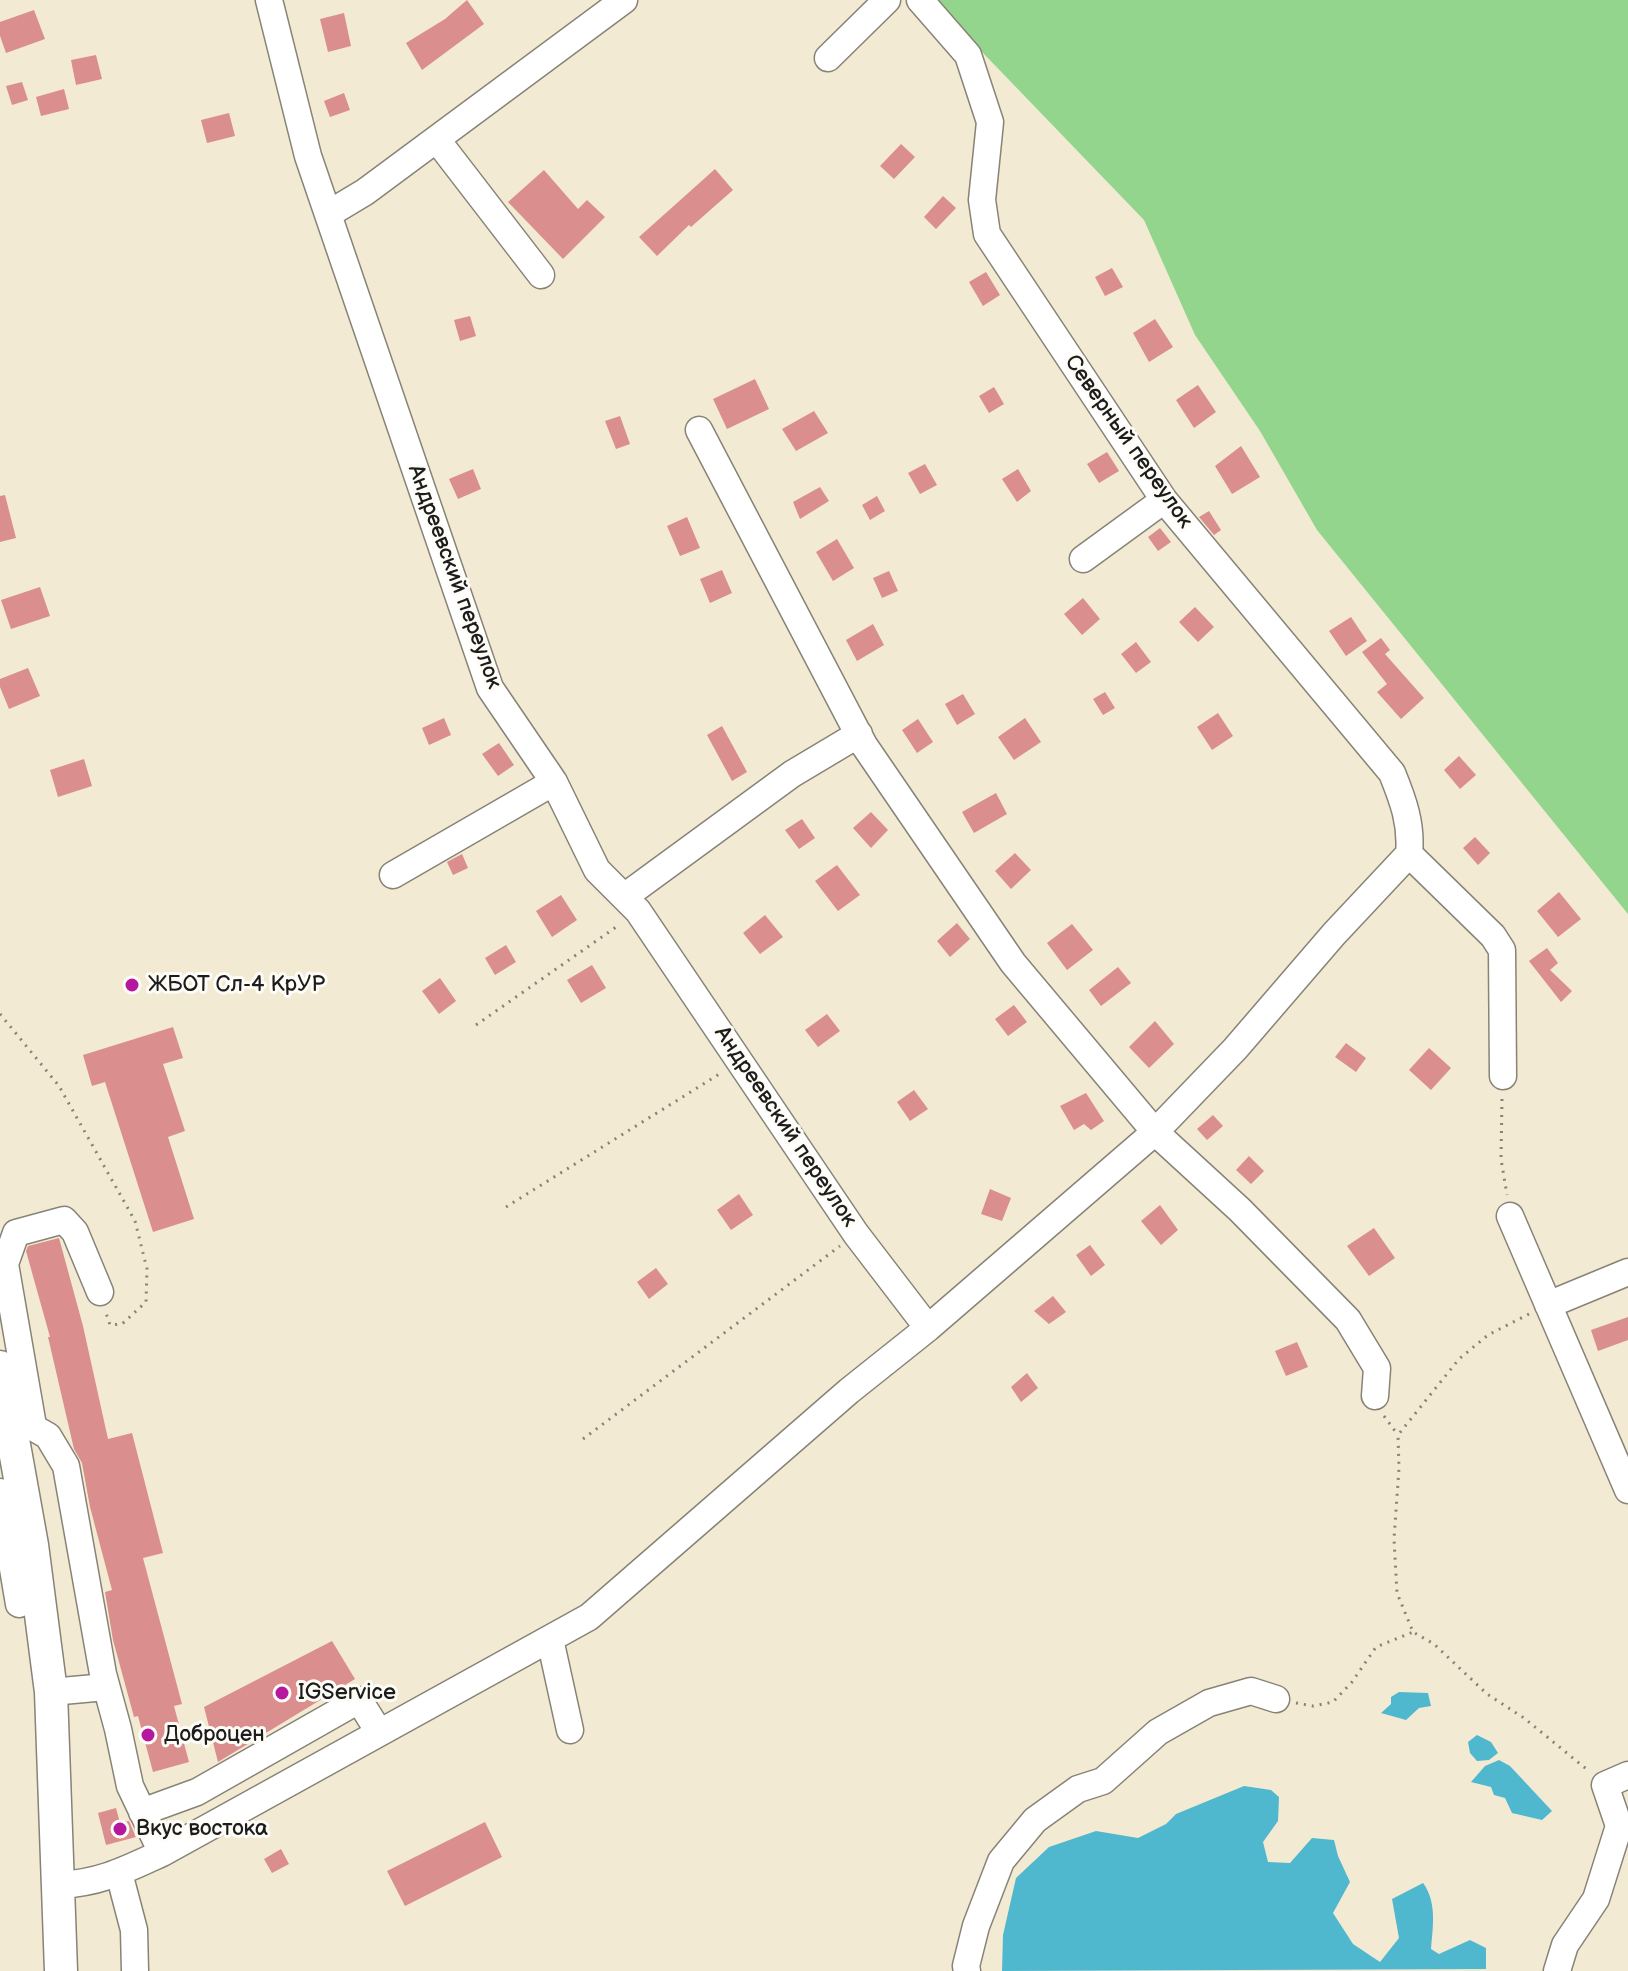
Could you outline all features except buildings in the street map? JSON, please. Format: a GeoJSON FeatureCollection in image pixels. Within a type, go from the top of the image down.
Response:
{"type":"FeatureCollection","features":[{"type":"Feature","properties":{"kind":"main road"},"geometry":{"type":"LineString","coordinates":[[1,1384],[32,1545],[19,1604],[51,1692],[61,1971]]}},
{"type":"Feature","properties":{"kind":"street","name":"Андреевский переулок"},"geometry":{"type":"LineString","coordinates":[[269,0],[308,156],[490,688],[554,782],[597,870],[631,904],[741,1060],[856,1234],[928,1328]]}},
{"type":"Feature","properties":{"kind":"street"},"geometry":{"type":"LineString","coordinates":[[330,213],[437,140],[624,0]]}},
{"type":"Feature","properties":{"kind":"street"},"geometry":{"type":"LineString","coordinates":[[828,58],[887,0]]}},
{"type":"Feature","properties":{"kind":"street","name":"Северный переулок"},"geometry":{"type":"LineString","coordinates":[[920,0],[968,55],[990,122],[982,200],[987,234],[1164,500],[1392,773],[1406,808],[1409,854]]}},
{"type":"Feature","properties":{"kind":"street"},"geometry":{"type":"LineString","coordinates":[[437,140],[541,275]]}},
{"type":"Feature","properties":{"kind":"street"},"geometry":{"type":"LineString","coordinates":[[699,430],[859,734],[1013,963],[1155,1132],[1240,1210],[1348,1320],[1377,1368],[1375,1396]]}},
{"type":"Feature","properties":{"kind":"street"},"geometry":{"type":"LineString","coordinates":[[1083,559],[1164,500]]}},
{"type":"Feature","properties":{"kind":"street"},"geometry":{"type":"LineString","coordinates":[[631,904],[792,774],[859,734]]}},
{"type":"Feature","properties":{"kind":"street"},"geometry":{"type":"LineString","coordinates":[[393,875],[554,782]]}},
{"type":"Feature","properties":{"kind":"street"},"geometry":{"type":"LineString","coordinates":[[59,1885],[86,1884],[162,1853],[589,1617],[849,1391],[928,1328],[1155,1132],[1235,1049],[1334,934],[1409,854],[1493,936],[1502,950],[1503,1076]]}},
{"type":"Feature","properties":{"kind":"street"},"geometry":{"type":"LineString","coordinates":[[1510,1216],[1628,1490]]}},
{"type":"Feature","properties":{"kind":"street"},"geometry":{"type":"LineString","coordinates":[[34,1428],[5,1264],[16,1233],[64,1220],[75,1232],[100,1292]]}},
{"type":"Feature","properties":{"kind":"street"},"geometry":{"type":"LineString","coordinates":[[1548,1305],[1628,1272]]}},
{"type":"Feature","properties":{"kind":"street"},"geometry":{"type":"LineString","coordinates":[[1,1384],[34,1428],[48,1436],[66,1466],[106,1687],[130,1786],[162,1853]]}},
{"type":"Feature","properties":{"kind":"street"},"geometry":{"type":"LineString","coordinates":[[0,1492],[19,1604]]}},
{"type":"Feature","properties":{"kind":"street"},"geometry":{"type":"LineString","coordinates":[[550,1639],[570,1730]]}},
{"type":"Feature","properties":{"kind":"street"},"geometry":{"type":"LineString","coordinates":[[51,1692],[106,1687]]}},
{"type":"Feature","properties":{"kind":"street"},"geometry":{"type":"LineString","coordinates":[[967,1971],[976,1926],[1001,1861],[1035,1820],[1078,1789],[1103,1781],[1158,1732],[1209,1703],[1251,1691],[1276,1699]]}},
{"type":"Feature","properties":{"kind":"street"},"geometry":{"type":"LineString","coordinates":[[142,1812],[197,1792],[359,1700],[379,1732]]}},
{"type":"Feature","properties":{"kind":"street"},"geometry":{"type":"LineString","coordinates":[[1557,1971],[1565,1945],[1596,1899],[1619,1826],[1616,1780]]}},
{"type":"Feature","properties":{"kind":"street"},"geometry":{"type":"LineString","coordinates":[[119,1873],[134,1930],[135,1971]]}},
{"type":"Feature","properties":{"kind":"path"},"geometry":{"type":"LineString","coordinates":[[476,1025],[631,904]]}},
{"type":"Feature","properties":{"kind":"path"},"geometry":{"type":"LineString","coordinates":[[0,1014],[59,1086],[135,1221],[147,1269],[146,1302],[122,1324],[110,1325],[100,1292]]}},
{"type":"Feature","properties":{"kind":"path"},"geometry":{"type":"LineString","coordinates":[[506,1207],[741,1060]]}},
{"type":"Feature","properties":{"kind":"path"},"geometry":{"type":"LineString","coordinates":[[1503,1076],[1501,1159],[1510,1216]]}},
{"type":"Feature","properties":{"kind":"path"},"geometry":{"type":"LineString","coordinates":[[583,1439],[856,1234]]}},
{"type":"Feature","properties":{"kind":"path"},"geometry":{"type":"LineString","coordinates":[[1548,1305],[1488,1335],[1459,1359],[1398,1435],[1394,1539],[1397,1593],[1413,1632],[1434,1644],[1487,1694],[1524,1718],[1580,1766],[1601,1779],[1616,1780]]}},
{"type":"Feature","properties":{"kind":"path"},"geometry":{"type":"LineString","coordinates":[[1276,1699],[1313,1706],[1333,1702],[1352,1682],[1376,1647],[1413,1632]]}},
{"type":"Feature","properties":{"kind":"green space"},"geometry":{"type":"Polygon","coordinates":[[[932,0],[1628,0],[1628,914],[1317,530],[1260,431],[1195,335],[1144,220],[932,0]]]}},
{"type":"Feature","properties":{"kind":"water"},"geometry":{"type":"Polygon","coordinates":[[[1399,1692],[1428,1693],[1431,1706],[1419,1708],[1406,1720],[1381,1713],[1391,1704],[1391,1697],[1399,1692]]]}},
{"type":"Feature","properties":{"kind":"water"},"geometry":{"type":"Polygon","coordinates":[[[1477,1735],[1491,1742],[1498,1753],[1489,1760],[1477,1761],[1470,1753],[1468,1742],[1477,1735]]]}},
{"type":"Feature","properties":{"kind":"water"},"geometry":{"type":"Polygon","coordinates":[[[1499,1760],[1510,1766],[1552,1811],[1542,1820],[1512,1813],[1505,1798],[1494,1795],[1491,1787],[1471,1782],[1485,1766],[1499,1760]]]}},
{"type":"Feature","properties":{"kind":"water"},"geometry":{"type":"Polygon","coordinates":[[[1244,1786],[1271,1790],[1279,1797],[1278,1821],[1263,1842],[1268,1862],[1290,1863],[1312,1838],[1334,1840],[1350,1882],[1333,1913],[1353,1944],[1380,1962],[1399,1938],[1392,1899],[1423,1883],[1432,1906],[1431,1949],[1439,1954],[1470,1940],[1486,1948],[1486,1969],[1002,1971],[1003,1935],[1016,1878],[1049,1847],[1096,1831],[1138,1838],[1166,1824],[1176,1814],[1244,1786]]]}},
{"type":"Feature","properties":{"kind":"place","name":"ЖБОТ Сл-4 КрУР"},"geometry":{"type":"Point","coordinates":[132,985]}},
{"type":"Feature","properties":{"kind":"place","name":"IGService"},"geometry":{"type":"Point","coordinates":[282,1693]}},
{"type":"Feature","properties":{"kind":"place","name":"Доброцен"},"geometry":{"type":"Point","coordinates":[148,1735]}},
{"type":"Feature","properties":{"kind":"place","name":"Вкус востока"},"geometry":{"type":"Point","coordinates":[120,1829]}}]}
